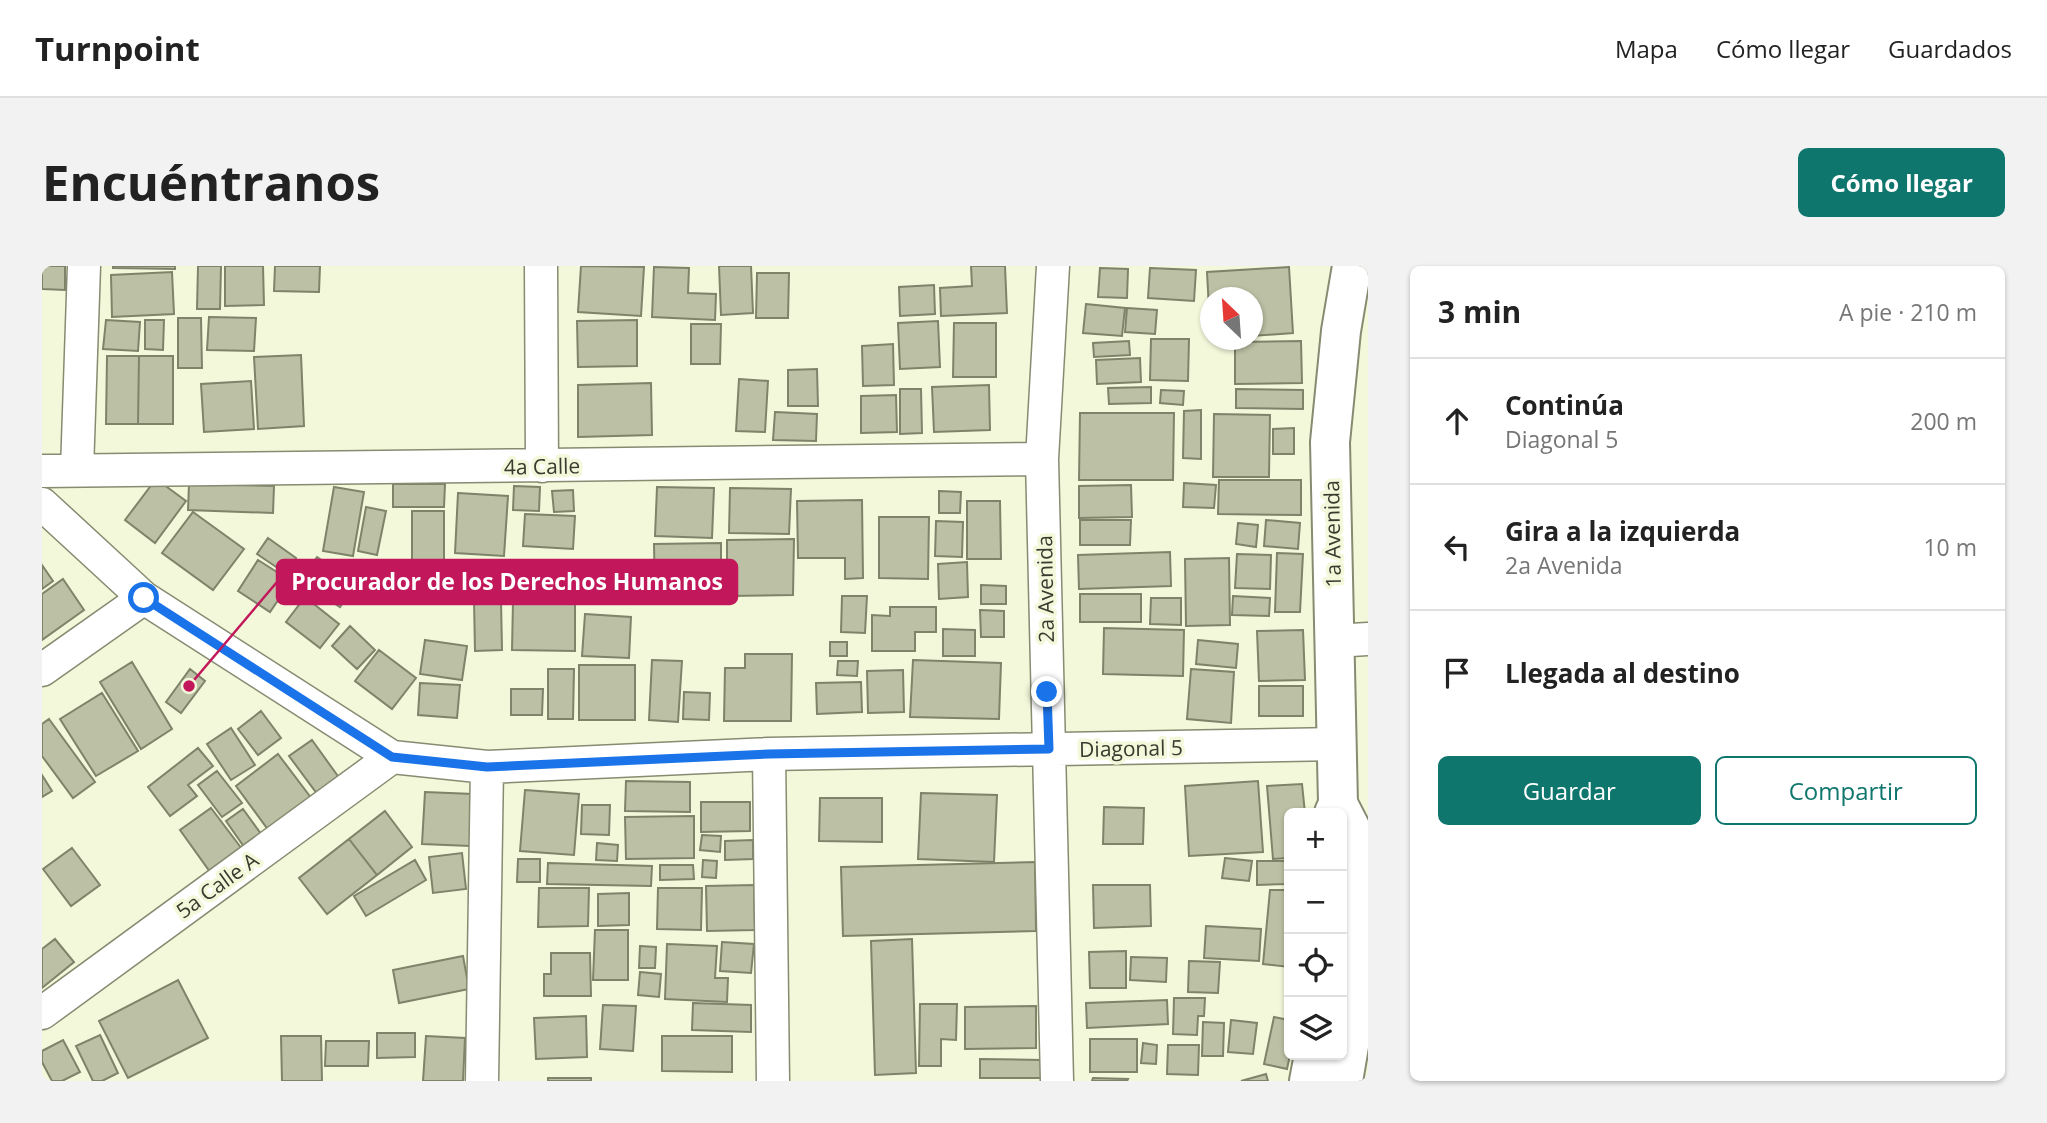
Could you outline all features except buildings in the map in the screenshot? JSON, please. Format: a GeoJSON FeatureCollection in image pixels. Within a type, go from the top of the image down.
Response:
{"type":"FeatureCollection","features":[{"type":"Feature","properties":{"kind":"main road","name":"1a Avenida"},"geometry":{"type":"LineString","coordinates":[[1336,808],[1337,744],[1351,640],[1330,442],[1341,331],[1352,266]]}},
{"type":"Feature","properties":{"kind":"main road","name":"1a Avenida"},"geometry":{"type":"LineString","coordinates":[[1343,1081],[1349,1046],[1356,839],[1347,826]]}},
{"type":"Feature","properties":{"kind":"main road"},"geometry":{"type":"LineString","coordinates":[[1310,1081],[1313,1060]]}},
{"type":"Feature","properties":{"kind":"street"},"geometry":{"type":"LineString","coordinates":[[77,470],[85,266]]}},
{"type":"Feature","properties":{"kind":"street"},"geometry":{"type":"LineString","coordinates":[[541,266],[542,466]]}},
{"type":"Feature","properties":{"kind":"street","name":"2a Avenida"},"geometry":{"type":"LineString","coordinates":[[1053,266],[1042,460],[1057,1081]]}},
{"type":"Feature","properties":{"kind":"street","name":"4a Calle"},"geometry":{"type":"LineString","coordinates":[[42,471],[1042,460]]}},
{"type":"Feature","properties":{"kind":"street","name":"Diagonal 5"},"geometry":{"type":"LineString","coordinates":[[42,504],[144,598],[392,757],[487,767],[769,754],[1337,744]]}},
{"type":"Feature","properties":{"kind":"street"},"geometry":{"type":"LineString","coordinates":[[42,670],[144,598]]}},
{"type":"Feature","properties":{"kind":"street"},"geometry":{"type":"LineString","coordinates":[[769,754],[773,1081]]}},
{"type":"Feature","properties":{"kind":"street","name":"5a Calle A"},"geometry":{"type":"LineString","coordinates":[[42,1013],[392,757]]}},
{"type":"Feature","properties":{"kind":"street"},"geometry":{"type":"LineString","coordinates":[[482,1081],[487,767]]}},
{"type":"Feature","properties":{"kind":"place","name":"Procurador de los Derechos Humanos"},"geometry":{"type":"Point","coordinates":[189,686]}},
{"type":"Feature","properties":{"kind":"route"},"geometry":{"type":"LineString","coordinates":[[144,598],[392,757],[487,767],[769,754],[1049,749],[1047,692]]}}]}
